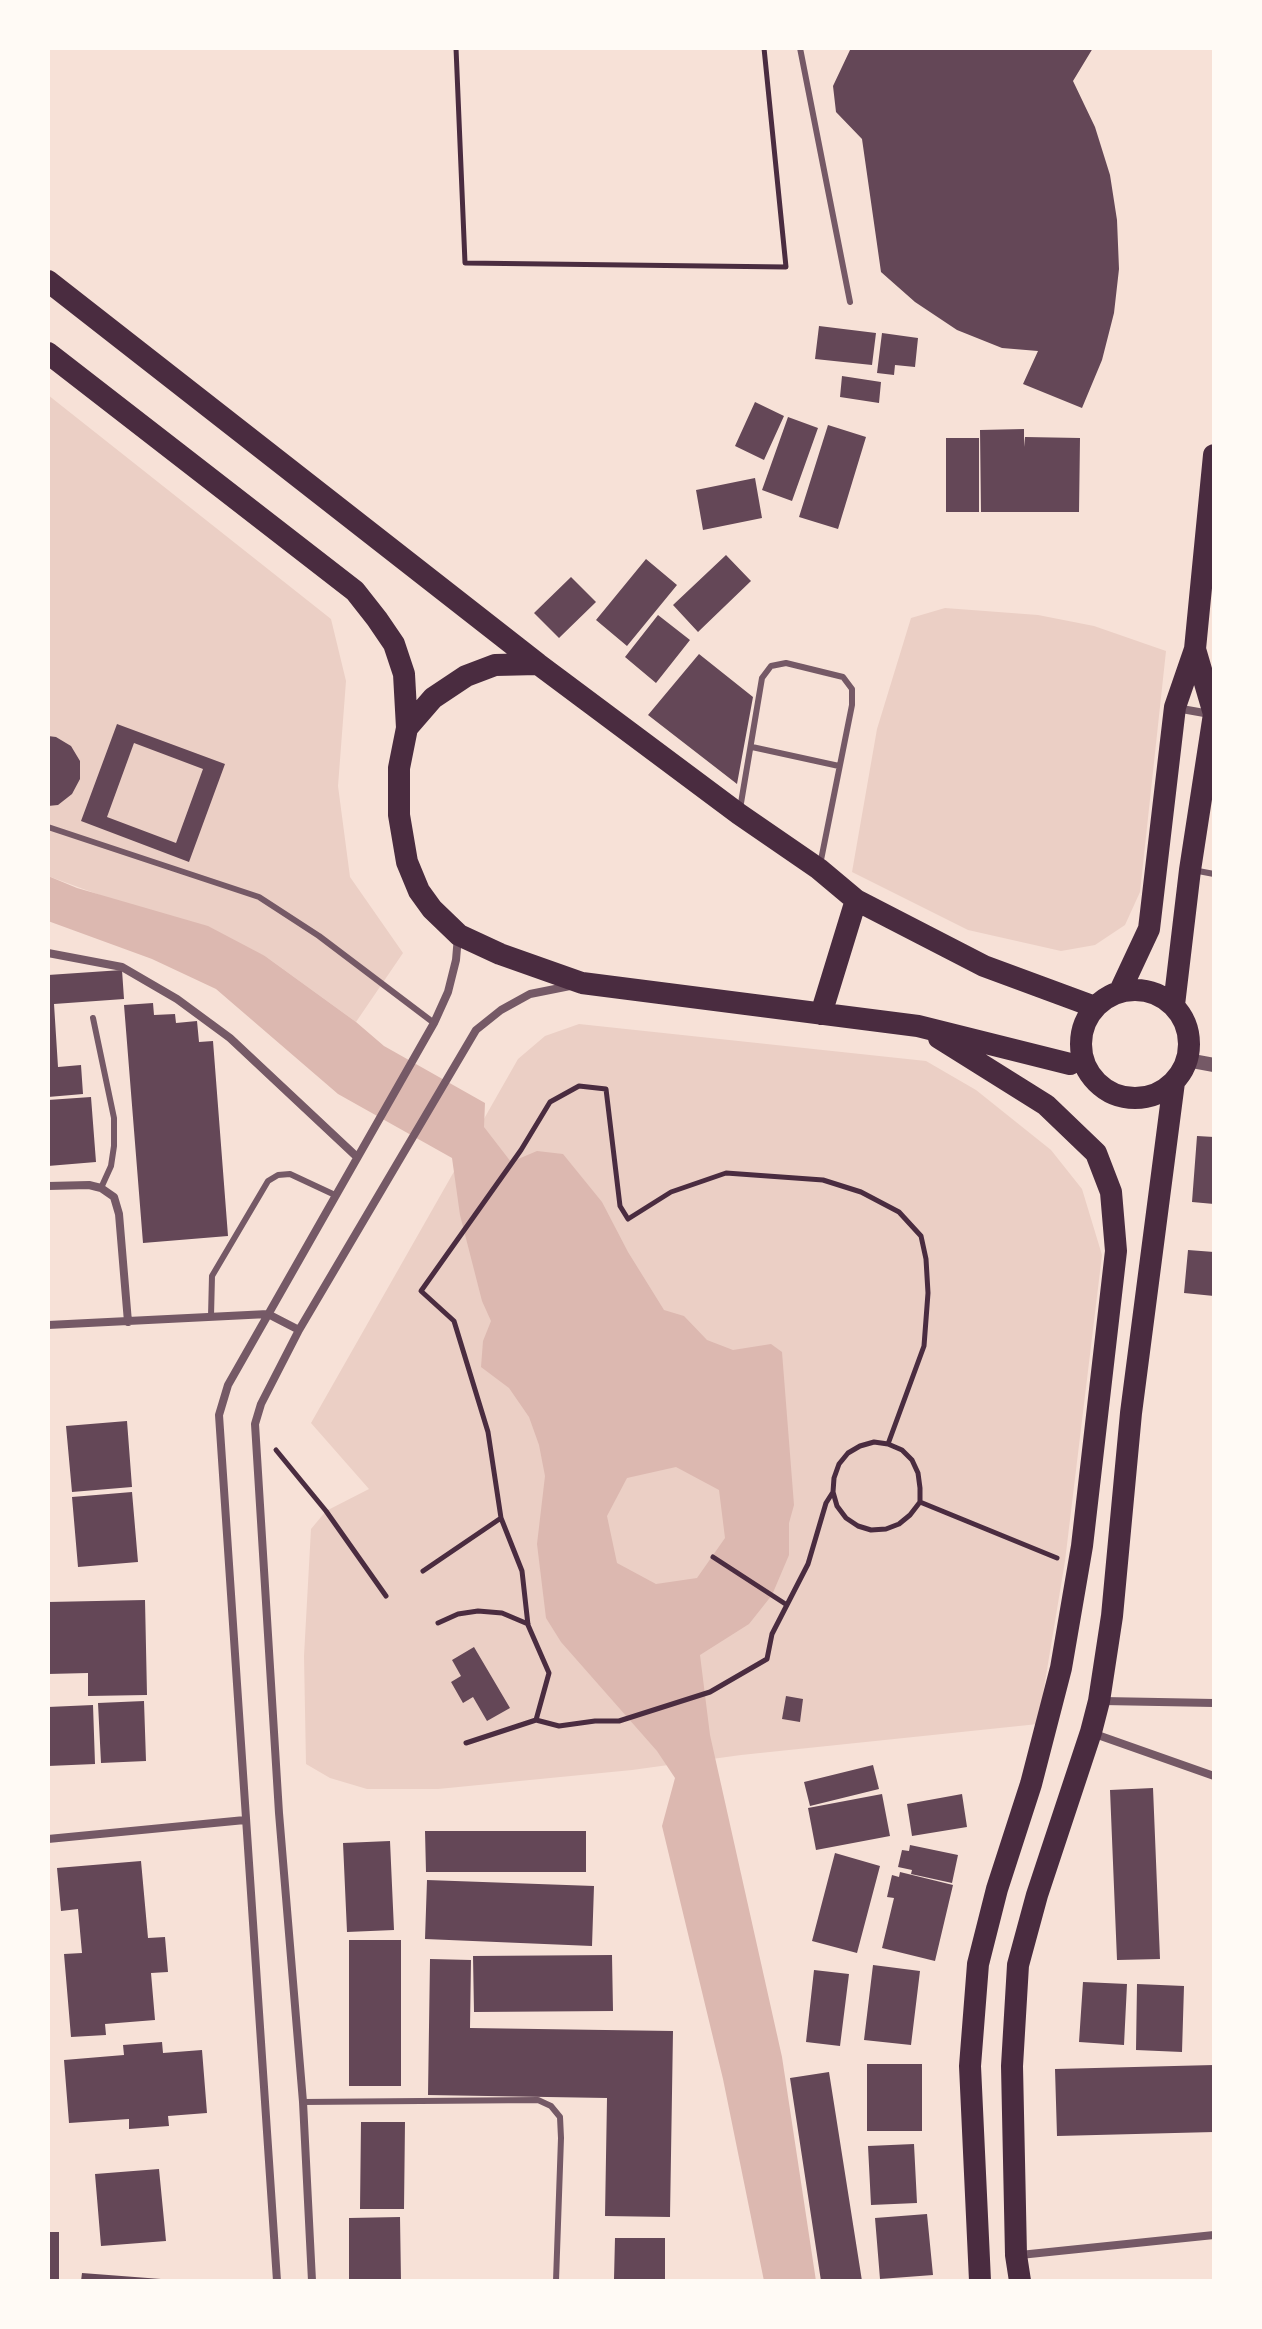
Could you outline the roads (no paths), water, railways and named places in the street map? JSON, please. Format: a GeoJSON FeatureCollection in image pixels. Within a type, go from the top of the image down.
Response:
{"type":"FeatureCollection","features":[{"type":"Feature","properties":{"kind":"highway"},"geometry":{"type":"LineString","coordinates":[[48,281],[538,664],[739,814],[819,869],[856,900],[984,966],[1095,1007]]}},
{"type":"Feature","properties":{"kind":"highway"},"geometry":{"type":"LineString","coordinates":[[48,353],[355,591],[394,644],[404,674],[407,728],[399,768],[399,815],[407,862],[426,900],[459,935],[500,954],[582,983],[918,1026],[1070,1064]]}},
{"type":"Feature","properties":{"kind":"highway"},"geometry":{"type":"LineString","coordinates":[[1120,991],[1149,929],[1175,707],[1195,649],[1214,455]]}},
{"type":"Feature","properties":{"kind":"highway"},"geometry":{"type":"LineString","coordinates":[[1174,1005],[1190,870],[1214,714],[1195,649]]}},
{"type":"Feature","properties":{"kind":"highway"},"geometry":{"type":"LineString","coordinates":[[407,728],[433,698],[466,676],[495,665],[538,664]]}},
{"type":"Feature","properties":{"kind":"highway"},"geometry":{"type":"LineString","coordinates":[[821,1014],[856,900]]}},
{"type":"Feature","properties":{"kind":"highway"},"geometry":{"type":"LineString","coordinates":[[1120,991],[1154,993],[1174,1005],[1187,1028],[1187,1060],[1174,1082],[1158,1094],[1138,1099],[1118,1097],[1100,1087],[1087,1071],[1081,1037],[1095,1007],[1120,991]]}},
{"type":"Feature","properties":{"kind":"highway"},"geometry":{"type":"LineString","coordinates":[[918,1026],[1046,1105],[1096,1153],[1111,1192],[1116,1251],[1082,1546],[1061,1668],[1031,1784],[997,1889],[978,1964],[970,2066],[980,2281]]}},
{"type":"Feature","properties":{"kind":"highway"},"geometry":{"type":"LineString","coordinates":[[1020,2281],[1016,2255],[1012,2066],[1018,1965],[1099,1701],[1112,1616],[1131,1413],[1174,1082]]}},
{"type":"Feature","properties":{"kind":"street"},"geometry":{"type":"LineString","coordinates":[[1175,707],[1214,714]]}},
{"type":"Feature","properties":{"kind":"street"},"geometry":{"type":"LineString","coordinates":[[277,2281],[219,1415],[228,1385],[434,1023],[448,992],[459,935]]}},
{"type":"Feature","properties":{"kind":"street"},"geometry":{"type":"LineString","coordinates":[[48,953],[122,967],[177,999],[230,1038],[357,1157]]}},
{"type":"Feature","properties":{"kind":"street"},"geometry":{"type":"LineString","coordinates":[[312,2281],[303,2102],[279,1813],[255,1424],[261,1404],[299,1330],[476,1030],[501,1010],[530,994],[582,983]]}},
{"type":"Feature","properties":{"kind":"street"},"geometry":{"type":"LineString","coordinates":[[1187,1060],[1214,1065]]}},
{"type":"Feature","properties":{"kind":"street"},"geometry":{"type":"LineString","coordinates":[[48,1186],[101,1188],[114,1197],[119,1214],[128,1322]]}},
{"type":"Feature","properties":{"kind":"street"},"geometry":{"type":"LineString","coordinates":[[48,1325],[268,1314],[299,1330]]}},
{"type":"Feature","properties":{"kind":"street"},"geometry":{"type":"LineString","coordinates":[[1099,1701],[1214,1703]]}},
{"type":"Feature","properties":{"kind":"street"},"geometry":{"type":"LineString","coordinates":[[1091,1732],[1214,1776]]}},
{"type":"Feature","properties":{"kind":"street"},"geometry":{"type":"LineString","coordinates":[[48,1839],[245,1820]]}},
{"type":"Feature","properties":{"kind":"street"},"geometry":{"type":"LineString","coordinates":[[1016,2255],[1214,2235]]}},
{"type":"Feature","properties":{"kind":"lane"},"geometry":{"type":"LineString","coordinates":[[800,48],[850,302]]}},
{"type":"Feature","properties":{"kind":"lane"},"geometry":{"type":"LineString","coordinates":[[739,814],[762,678],[771,666],[786,663],[843,677],[852,689],[852,705],[819,869]]}},
{"type":"Feature","properties":{"kind":"lane"},"geometry":{"type":"LineString","coordinates":[[752,747],[839,766]]}},
{"type":"Feature","properties":{"kind":"lane"},"geometry":{"type":"LineString","coordinates":[[48,827],[259,897],[319,936],[434,1023]]}},
{"type":"Feature","properties":{"kind":"lane"},"geometry":{"type":"LineString","coordinates":[[1190,870],[1214,874]]}},
{"type":"Feature","properties":{"kind":"lane"},"geometry":{"type":"LineString","coordinates":[[93,1018],[114,1118],[111,1166],[101,1188]]}},
{"type":"Feature","properties":{"kind":"lane"},"geometry":{"type":"LineString","coordinates":[[211,1316],[212,1276],[268,1181],[278,1175],[290,1174],[335,1195]]}},
{"type":"Feature","properties":{"kind":"lane"},"geometry":{"type":"LineString","coordinates":[[303,2102],[538,2100],[551,2106],[560,2117],[561,2138],[556,2281]]}}]}
